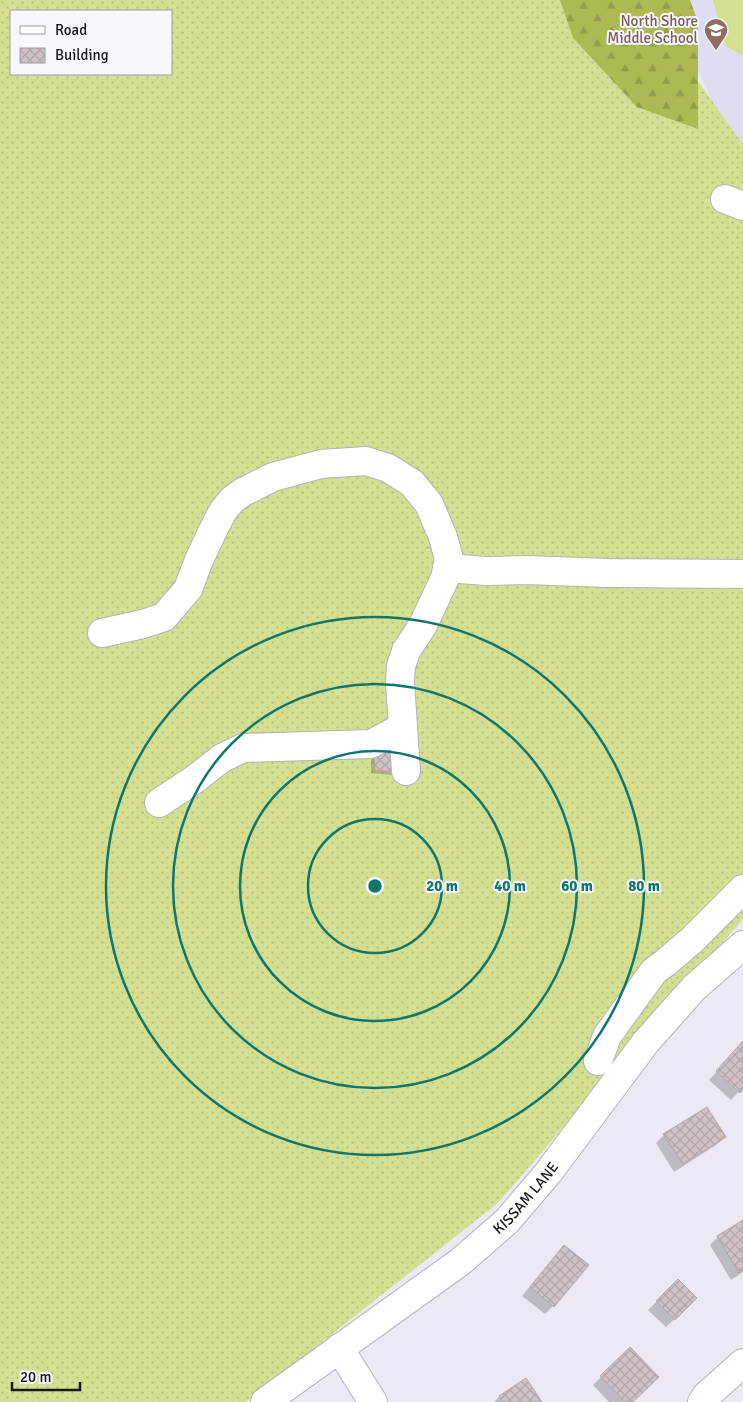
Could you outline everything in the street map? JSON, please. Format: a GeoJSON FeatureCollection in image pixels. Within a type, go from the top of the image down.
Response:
{"type":"FeatureCollection","features":[{"type":"Feature","properties":{"kind":"street"},"geometry":{"type":"LineString","coordinates":[[102,633],[143,624],[164,617],[188,589],[214,528],[232,500],[243,492],[273,477],[321,464],[366,461],[388,468],[412,483],[429,504],[443,537],[449,559],[445,578],[423,625],[406,651],[401,666],[400,682],[406,771]]}},
{"type":"Feature","properties":{"kind":"street"},"geometry":{"type":"LineString","coordinates":[[447,568],[486,571],[743,574]]}},
{"type":"Feature","properties":{"kind":"street"},"geometry":{"type":"LineString","coordinates":[[159,803],[222,758],[243,748],[371,744],[403,727]]}},
{"type":"Feature","properties":{"kind":"street"},"geometry":{"type":"LineString","coordinates":[[598,1060],[607,1036],[654,972],[692,940],[743,889]]}},
{"type":"Feature","properties":{"kind":"street","name":"KISSAM LANE"},"geometry":{"type":"LineString","coordinates":[[264,1402],[460,1262],[507,1221],[548,1173],[646,1042],[694,988],[743,945]]}},
{"type":"Feature","properties":{"kind":"street"},"geometry":{"type":"LineString","coordinates":[[339,1348],[373,1402]]}},
{"type":"Feature","properties":{"kind":"street"},"geometry":{"type":"LineString","coordinates":[[702,1402],[743,1363]]}},
{"type":"Feature","properties":{"kind":"shaded area","name":"North Shore Middle School"},"geometry":{"type":"Polygon","coordinates":[[[665,0],[743,0],[743,144],[712,101],[665,0]]]}},
{"type":"Feature","properties":{"kind":"green space"},"geometry":{"type":"Polygon","coordinates":[[[0,0],[640,0],[743,144],[743,919],[498,1203],[246,1402],[0,1402],[0,0]]]}},
{"type":"Feature","properties":{"kind":"green space"},"geometry":{"type":"Polygon","coordinates":[[[560,0],[690,0],[698,22],[698,129],[637,107],[573,38],[560,0]]]}},
{"type":"Feature","properties":{"kind":"green space"},"geometry":{"type":"Polygon","coordinates":[[[713,0],[743,0],[743,56],[725,45],[713,0]]]}},
{"type":"Feature","properties":{"kind":"building"},"geometry":{"type":"Polygon","coordinates":[[[392,753],[398,772],[375,770],[374,754],[392,753]]]}},
{"type":"Feature","properties":{"kind":"building"},"geometry":{"type":"Polygon","coordinates":[[[743,1041],[743,1089],[740,1093],[716,1071],[743,1041]]]}},
{"type":"Feature","properties":{"kind":"building"},"geometry":{"type":"Polygon","coordinates":[[[707,1107],[726,1137],[683,1164],[663,1134],[707,1107]]]}},
{"type":"Feature","properties":{"kind":"building"},"geometry":{"type":"Polygon","coordinates":[[[743,1220],[743,1270],[739,1273],[717,1236],[743,1220]]]}},
{"type":"Feature","properties":{"kind":"building"},"geometry":{"type":"Polygon","coordinates":[[[564,1245],[589,1265],[554,1307],[530,1287],[564,1245]]]}},
{"type":"Feature","properties":{"kind":"building"},"geometry":{"type":"Polygon","coordinates":[[[678,1279],[697,1298],[675,1320],[656,1301],[678,1279]]]}},
{"type":"Feature","properties":{"kind":"building"},"geometry":{"type":"Polygon","coordinates":[[[630,1347],[659,1377],[633,1402],[625,1402],[600,1376],[630,1347]]]}},
{"type":"Feature","properties":{"kind":"building"},"geometry":{"type":"Polygon","coordinates":[[[526,1378],[542,1402],[503,1402],[499,1396],[526,1378]]]}},
{"type":"Feature","properties":{"kind":"place","name":"North Shore Middle School"},"geometry":{"type":"Point","coordinates":[716,51]}}]}
